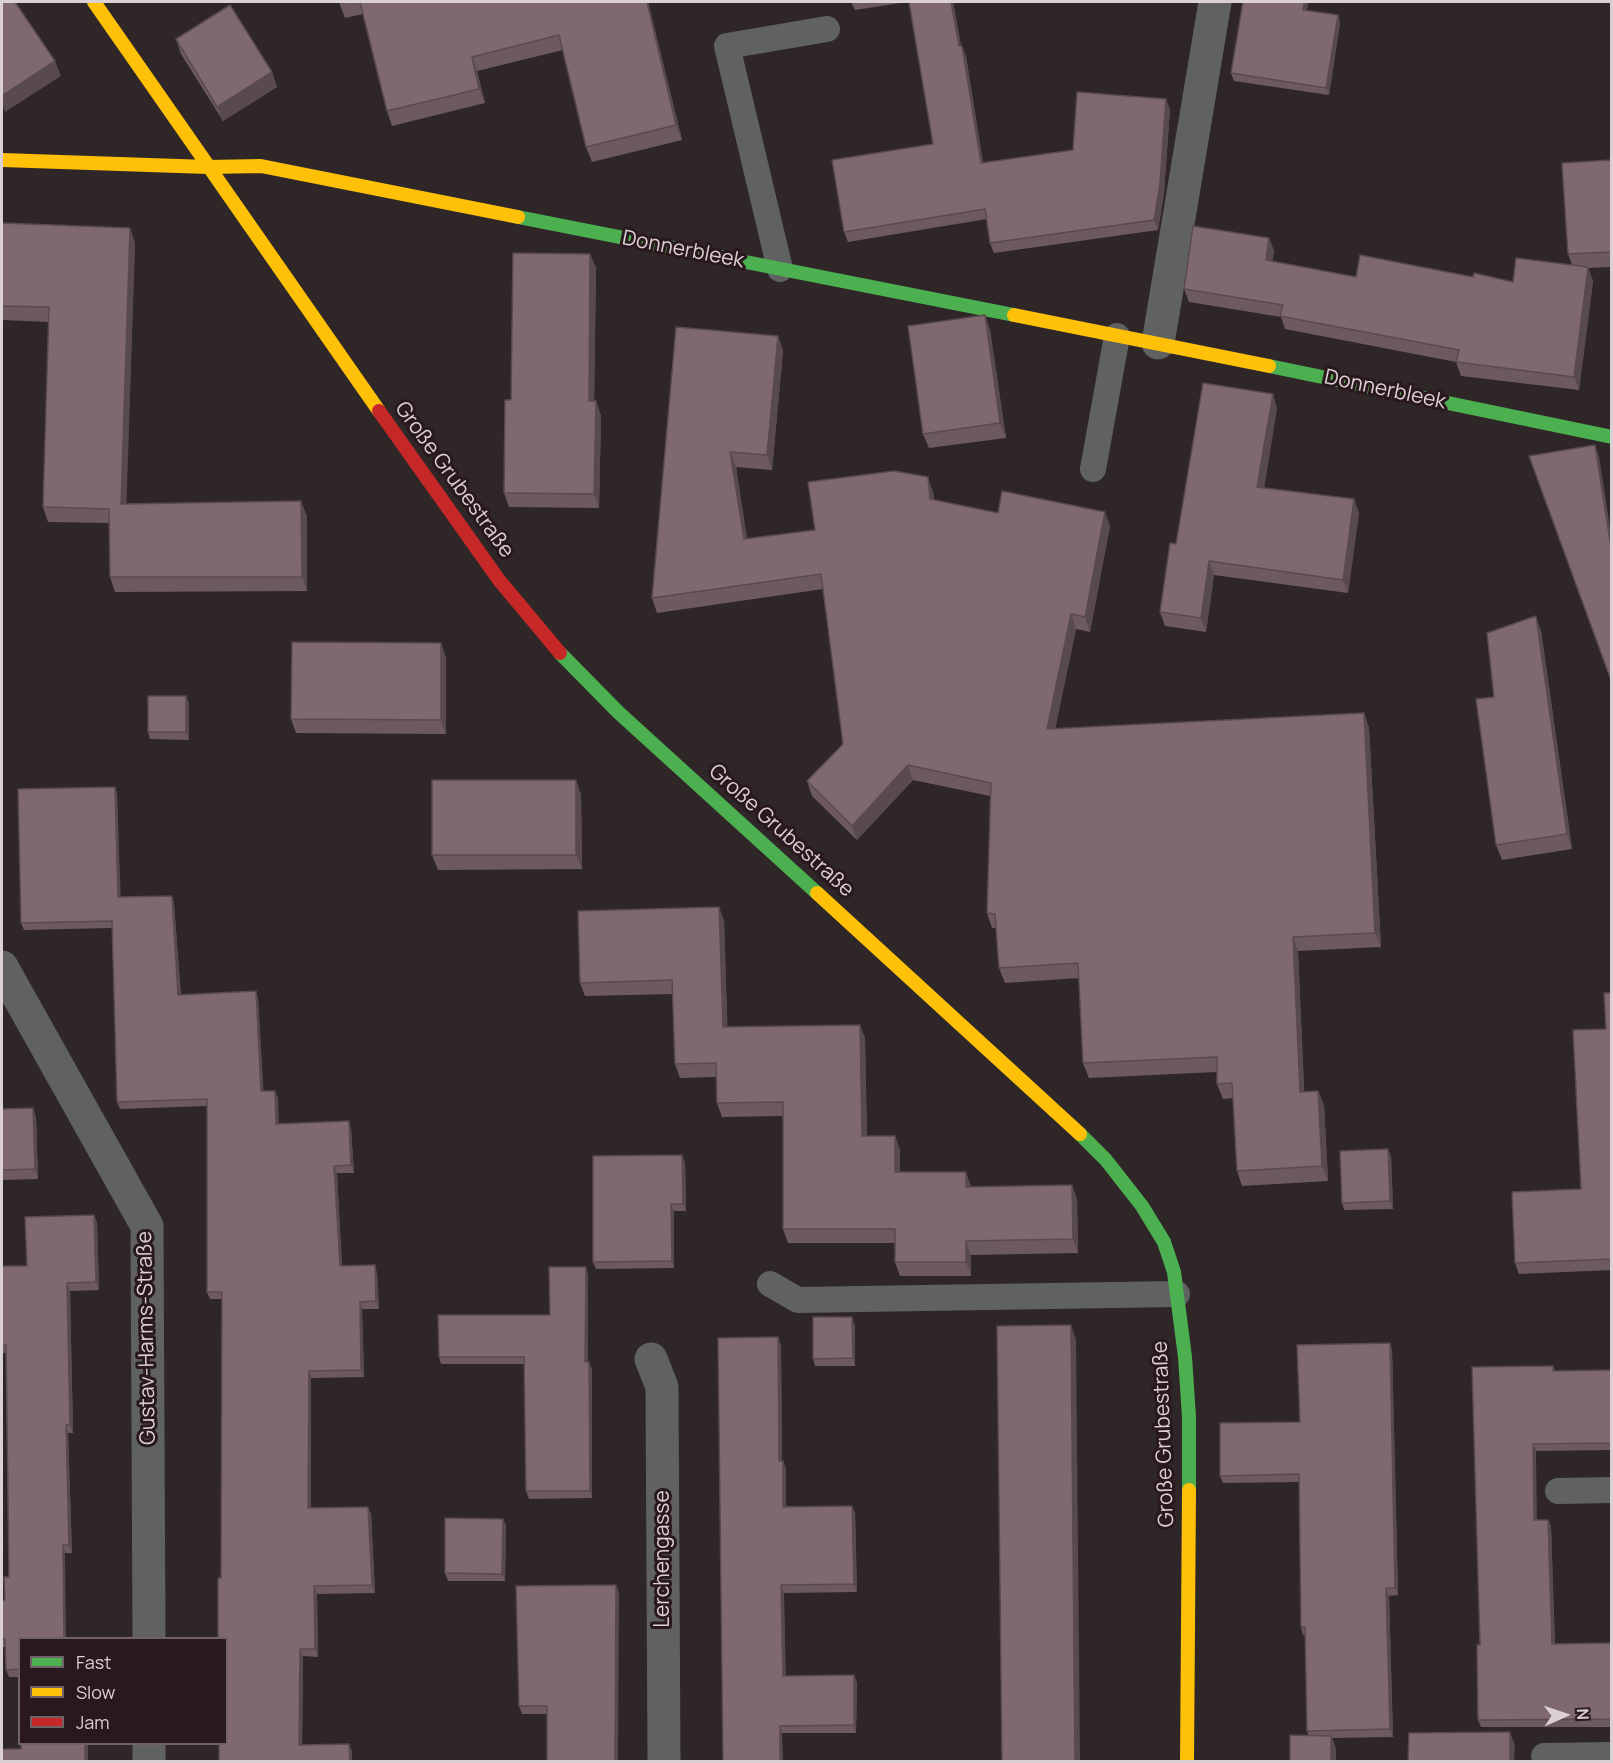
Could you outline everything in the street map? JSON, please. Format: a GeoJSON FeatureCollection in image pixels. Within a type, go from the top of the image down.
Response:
{"type":"FeatureCollection","features":[{"type":"Feature","properties":{"kind":"street","name":"Große Grubestraße"},"geometry":{"type":"LineString","coordinates":[[94,2],[442,501],[499,580],[552,645],[618,711],[1041,1096],[1106,1160],[1142,1206],[1164,1242],[1174,1272],[1189,1417],[1187,1761]]}},
{"type":"Feature","properties":{"kind":"street"},"geometry":{"type":"LineString","coordinates":[[1158,343],[1215,2]]}},
{"type":"Feature","properties":{"kind":"street","name":"Donnerbleek"},"geometry":{"type":"LineString","coordinates":[[2,160],[208,167],[261,166],[1158,343],[1611,437]]}},
{"type":"Feature","properties":{"kind":"street","name":"Gustav-Harms-Straße"},"geometry":{"type":"LineString","coordinates":[[2,967],[147,1226],[149,1637]]}},
{"type":"Feature","properties":{"kind":"street","name":"Lerchengasse"},"geometry":{"type":"LineString","coordinates":[[651,1359],[662,1387],[664,1761]]}},
{"type":"Feature","properties":{"kind":"street"},"geometry":{"type":"LineString","coordinates":[[149,1745],[149,1761]]}},
{"type":"Feature","properties":{"kind":"lane"},"geometry":{"type":"LineString","coordinates":[[780,269],[727,46],[827,29]]}},
{"type":"Feature","properties":{"kind":"lane"},"geometry":{"type":"LineString","coordinates":[[1093,469],[1117,336]]}},
{"type":"Feature","properties":{"kind":"lane"},"geometry":{"type":"LineString","coordinates":[[770,1284],[798,1300],[1177,1294]]}},
{"type":"Feature","properties":{"kind":"lane"},"geometry":{"type":"LineString","coordinates":[[1558,1491],[1611,1490]]}},
{"type":"Feature","properties":{"kind":"lane"},"geometry":{"type":"LineString","coordinates":[[1544,1756],[1611,1755]]}},
{"type":"Feature","properties":{"kind":"building"},"geometry":{"type":"Polygon","coordinates":[[[2,2],[15,2],[55,61],[2,96],[2,2]]]}},
{"type":"Feature","properties":{"kind":"building"},"geometry":{"type":"Polygon","coordinates":[[[360,2],[647,2],[676,125],[586,147],[559,35],[472,57],[479,89],[387,111],[360,2]]]}},
{"type":"Feature","properties":{"kind":"building"},"geometry":{"type":"Polygon","coordinates":[[[909,2],[951,2],[959,46],[962,46],[981,163],[1073,150],[1077,92],[1166,99],[1160,183],[1154,220],[990,243],[985,209],[844,232],[832,160],[933,144],[909,2]]]}},
{"type":"Feature","properties":{"kind":"building"},"geometry":{"type":"Polygon","coordinates":[[[1243,2],[1304,2],[1303,10],[1338,15],[1326,88],[1231,73],[1243,2]]]}},
{"type":"Feature","properties":{"kind":"building"},"geometry":{"type":"Polygon","coordinates":[[[230,5],[272,72],[217,107],[176,39],[230,5]]]}},
{"type":"Feature","properties":{"kind":"building"},"geometry":{"type":"Polygon","coordinates":[[[1611,160],[1611,252],[1568,254],[1562,163],[1611,160]]]}},
{"type":"Feature","properties":{"kind":"building"},"geometry":{"type":"Polygon","coordinates":[[[2,223],[130,228],[121,504],[301,501],[302,577],[110,577],[109,509],[43,507],[49,307],[2,306],[2,223]]]}},
{"type":"Feature","properties":{"kind":"building"},"geometry":{"type":"Polygon","coordinates":[[[1193,226],[1269,238],[1266,260],[1356,277],[1360,255],[1473,277],[1474,273],[1513,282],[1516,258],[1588,267],[1574,377],[1456,362],[1459,350],[1280,316],[1283,305],[1184,289],[1193,226]]]}},
{"type":"Feature","properties":{"kind":"building"},"geometry":{"type":"Polygon","coordinates":[[[513,253],[590,254],[589,401],[596,401],[594,494],[504,493],[505,400],[511,400],[513,253]]]}},
{"type":"Feature","properties":{"kind":"building"},"geometry":{"type":"Polygon","coordinates":[[[985,315],[1000,423],[923,434],[908,326],[985,315]]]}},
{"type":"Feature","properties":{"kind":"building"},"geometry":{"type":"Polygon","coordinates":[[[676,327],[778,336],[767,455],[730,452],[744,539],[815,530],[808,482],[894,471],[928,477],[930,499],[998,513],[1002,491],[1105,512],[1085,617],[1071,614],[1047,729],[1364,713],[1375,933],[1293,937],[1300,1092],[1318,1091],[1322,1166],[1237,1171],[1232,1083],[1217,1084],[1217,1057],[1083,1063],[1078,963],[999,968],[995,914],[987,913],[991,783],[908,765],[852,826],[807,781],[843,744],[821,574],[652,598],[676,327]]]}},
{"type":"Feature","properties":{"kind":"building"},"geometry":{"type":"Polygon","coordinates":[[[1203,383],[1273,394],[1257,487],[1354,499],[1343,580],[1209,561],[1201,618],[1160,612],[1170,543],[1176,544],[1203,383]]]}},
{"type":"Feature","properties":{"kind":"building"},"geometry":{"type":"Polygon","coordinates":[[[1595,445],[1611,547],[1611,680],[1529,456],[1595,445]]]}},
{"type":"Feature","properties":{"kind":"building"},"geometry":{"type":"Polygon","coordinates":[[[1536,616],[1567,834],[1496,845],[1476,699],[1494,697],[1487,633],[1536,616]]]}},
{"type":"Feature","properties":{"kind":"building"},"geometry":{"type":"Polygon","coordinates":[[[292,642],[441,643],[441,720],[291,719],[292,642]]]}},
{"type":"Feature","properties":{"kind":"building"},"geometry":{"type":"Polygon","coordinates":[[[148,696],[186,696],[186,732],[148,732],[148,696]]]}},
{"type":"Feature","properties":{"kind":"building"},"geometry":{"type":"Polygon","coordinates":[[[432,780],[576,780],[576,855],[432,855],[432,780]]]}},
{"type":"Feature","properties":{"kind":"building"},"geometry":{"type":"Polygon","coordinates":[[[115,787],[118,897],[172,896],[178,995],[256,991],[261,1091],[275,1091],[276,1124],[349,1121],[351,1165],[334,1166],[340,1266],[375,1265],[376,1301],[360,1302],[361,1370],[309,1371],[308,1508],[368,1507],[372,1585],[314,1586],[315,1649],[300,1649],[299,1745],[349,1744],[350,1761],[219,1761],[219,1745],[228,1745],[228,1637],[218,1637],[218,1578],[221,1578],[222,1292],[207,1292],[207,1099],[117,1102],[112,921],[21,923],[18,789],[115,787]]]}},
{"type":"Feature","properties":{"kind":"building"},"geometry":{"type":"Polygon","coordinates":[[[719,907],[723,1027],[860,1025],[862,1136],[895,1136],[895,1172],[966,1172],[966,1187],[1072,1185],[1073,1239],[966,1241],[966,1262],[895,1262],[895,1229],[783,1229],[783,1102],[717,1103],[716,1063],[675,1064],[672,980],[580,983],[578,911],[719,907]]]}},
{"type":"Feature","properties":{"kind":"building"},"geometry":{"type":"Polygon","coordinates":[[[1604,993],[1611,993],[1611,1259],[1515,1263],[1512,1192],[1581,1189],[1573,1030],[1606,1029],[1604,993]]]}},
{"type":"Feature","properties":{"kind":"building"},"geometry":{"type":"Polygon","coordinates":[[[33,1108],[35,1169],[2,1170],[2,1109],[33,1108]]]}},
{"type":"Feature","properties":{"kind":"building"},"geometry":{"type":"Polygon","coordinates":[[[1388,1149],[1390,1201],[1342,1203],[1340,1151],[1388,1149]]]}},
{"type":"Feature","properties":{"kind":"building"},"geometry":{"type":"Polygon","coordinates":[[[682,1155],[683,1204],[671,1204],[672,1261],[593,1262],[593,1156],[682,1155]]]}},
{"type":"Feature","properties":{"kind":"building"},"geometry":{"type":"Polygon","coordinates":[[[94,1215],[96,1282],[67,1283],[70,1425],[66,1425],[69,1545],[63,1545],[64,1637],[18,1637],[18,1669],[6,1670],[5,1639],[2,1639],[2,1600],[5,1600],[4,1577],[9,1577],[6,1345],[2,1346],[2,1266],[27,1266],[25,1217],[94,1215]]]}},
{"type":"Feature","properties":{"kind":"building"},"geometry":{"type":"Polygon","coordinates":[[[549,1267],[586,1267],[585,1362],[589,1362],[590,1491],[526,1491],[524,1357],[439,1357],[438,1315],[550,1315],[549,1267]]]}},
{"type":"Feature","properties":{"kind":"building"},"geometry":{"type":"Polygon","coordinates":[[[813,1317],[852,1317],[853,1358],[813,1359],[813,1317]]]}},
{"type":"Feature","properties":{"kind":"building"},"geometry":{"type":"Polygon","coordinates":[[[1071,1325],[1075,1761],[1002,1761],[997,1326],[1071,1325]]]}},
{"type":"Feature","properties":{"kind":"building"},"geometry":{"type":"Polygon","coordinates":[[[778,1337],[779,1461],[783,1461],[783,1507],[852,1506],[854,1584],[781,1585],[783,1676],[854,1675],[854,1725],[780,1726],[780,1761],[723,1761],[718,1338],[778,1337]]]}},
{"type":"Feature","properties":{"kind":"building"},"geometry":{"type":"Polygon","coordinates":[[[1390,1343],[1395,1588],[1386,1588],[1390,1729],[1307,1731],[1305,1627],[1301,1627],[1299,1474],[1220,1476],[1220,1423],[1300,1422],[1297,1345],[1390,1343]]]}},
{"type":"Feature","properties":{"kind":"building"},"geometry":{"type":"Polygon","coordinates":[[[1553,1366],[1553,1371],[1611,1370],[1611,1443],[1533,1444],[1534,1520],[1548,1520],[1552,1644],[1611,1643],[1611,1719],[1478,1720],[1477,1645],[1480,1645],[1472,1367],[1553,1366]]]}},
{"type":"Feature","properties":{"kind":"building"},"geometry":{"type":"Polygon","coordinates":[[[445,1518],[503,1519],[502,1574],[445,1573],[445,1518]]]}},
{"type":"Feature","properties":{"kind":"building"},"geometry":{"type":"Polygon","coordinates":[[[616,1585],[615,1761],[547,1761],[547,1706],[519,1706],[516,1586],[616,1585]]]}},
{"type":"Feature","properties":{"kind":"building"},"geometry":{"type":"Polygon","coordinates":[[[1510,1732],[1510,1761],[1408,1761],[1409,1733],[1510,1732]]]}},
{"type":"Feature","properties":{"kind":"building"},"geometry":{"type":"Polygon","coordinates":[[[1290,1735],[1331,1736],[1331,1761],[1290,1761],[1290,1735]]]}},
{"type":"Feature","properties":{"kind":"building"},"geometry":{"type":"Polygon","coordinates":[[[21,1745],[85,1745],[85,1761],[2,1761],[2,1749],[21,1749],[21,1745]]]}},
{"type":"Feature","properties":{"kind":"traffic: fast"},"geometry":{"type":"LineString","coordinates":[[518,217],[1014,315]]}},
{"type":"Feature","properties":{"kind":"traffic: fast"},"geometry":{"type":"LineString","coordinates":[[1269,366],[1612,437]]}},
{"type":"Feature","properties":{"kind":"traffic: fast"},"geometry":{"type":"LineString","coordinates":[[560,653],[618,712],[817,893]]}},
{"type":"Feature","properties":{"kind":"traffic: fast"},"geometry":{"type":"LineString","coordinates":[[1080,1134],[1106,1160],[1142,1206],[1164,1242],[1174,1272],[1185,1357],[1189,1417],[1189,1490]]}},
{"type":"Feature","properties":{"kind":"traffic: slow"},"geometry":{"type":"LineString","coordinates":[[94,2],[379,411]]}},
{"type":"Feature","properties":{"kind":"traffic: slow"},"geometry":{"type":"LineString","coordinates":[[2,160],[208,167],[261,166],[518,217]]}},
{"type":"Feature","properties":{"kind":"traffic: slow"},"geometry":{"type":"LineString","coordinates":[[1014,315],[1269,366]]}},
{"type":"Feature","properties":{"kind":"traffic: slow"},"geometry":{"type":"LineString","coordinates":[[817,893],[1080,1134]]}},
{"type":"Feature","properties":{"kind":"traffic: slow"},"geometry":{"type":"LineString","coordinates":[[1187,1762],[1189,1490]]}},
{"type":"Feature","properties":{"kind":"traffic: jam"},"geometry":{"type":"LineString","coordinates":[[379,411],[499,580],[560,653]]}}]}
